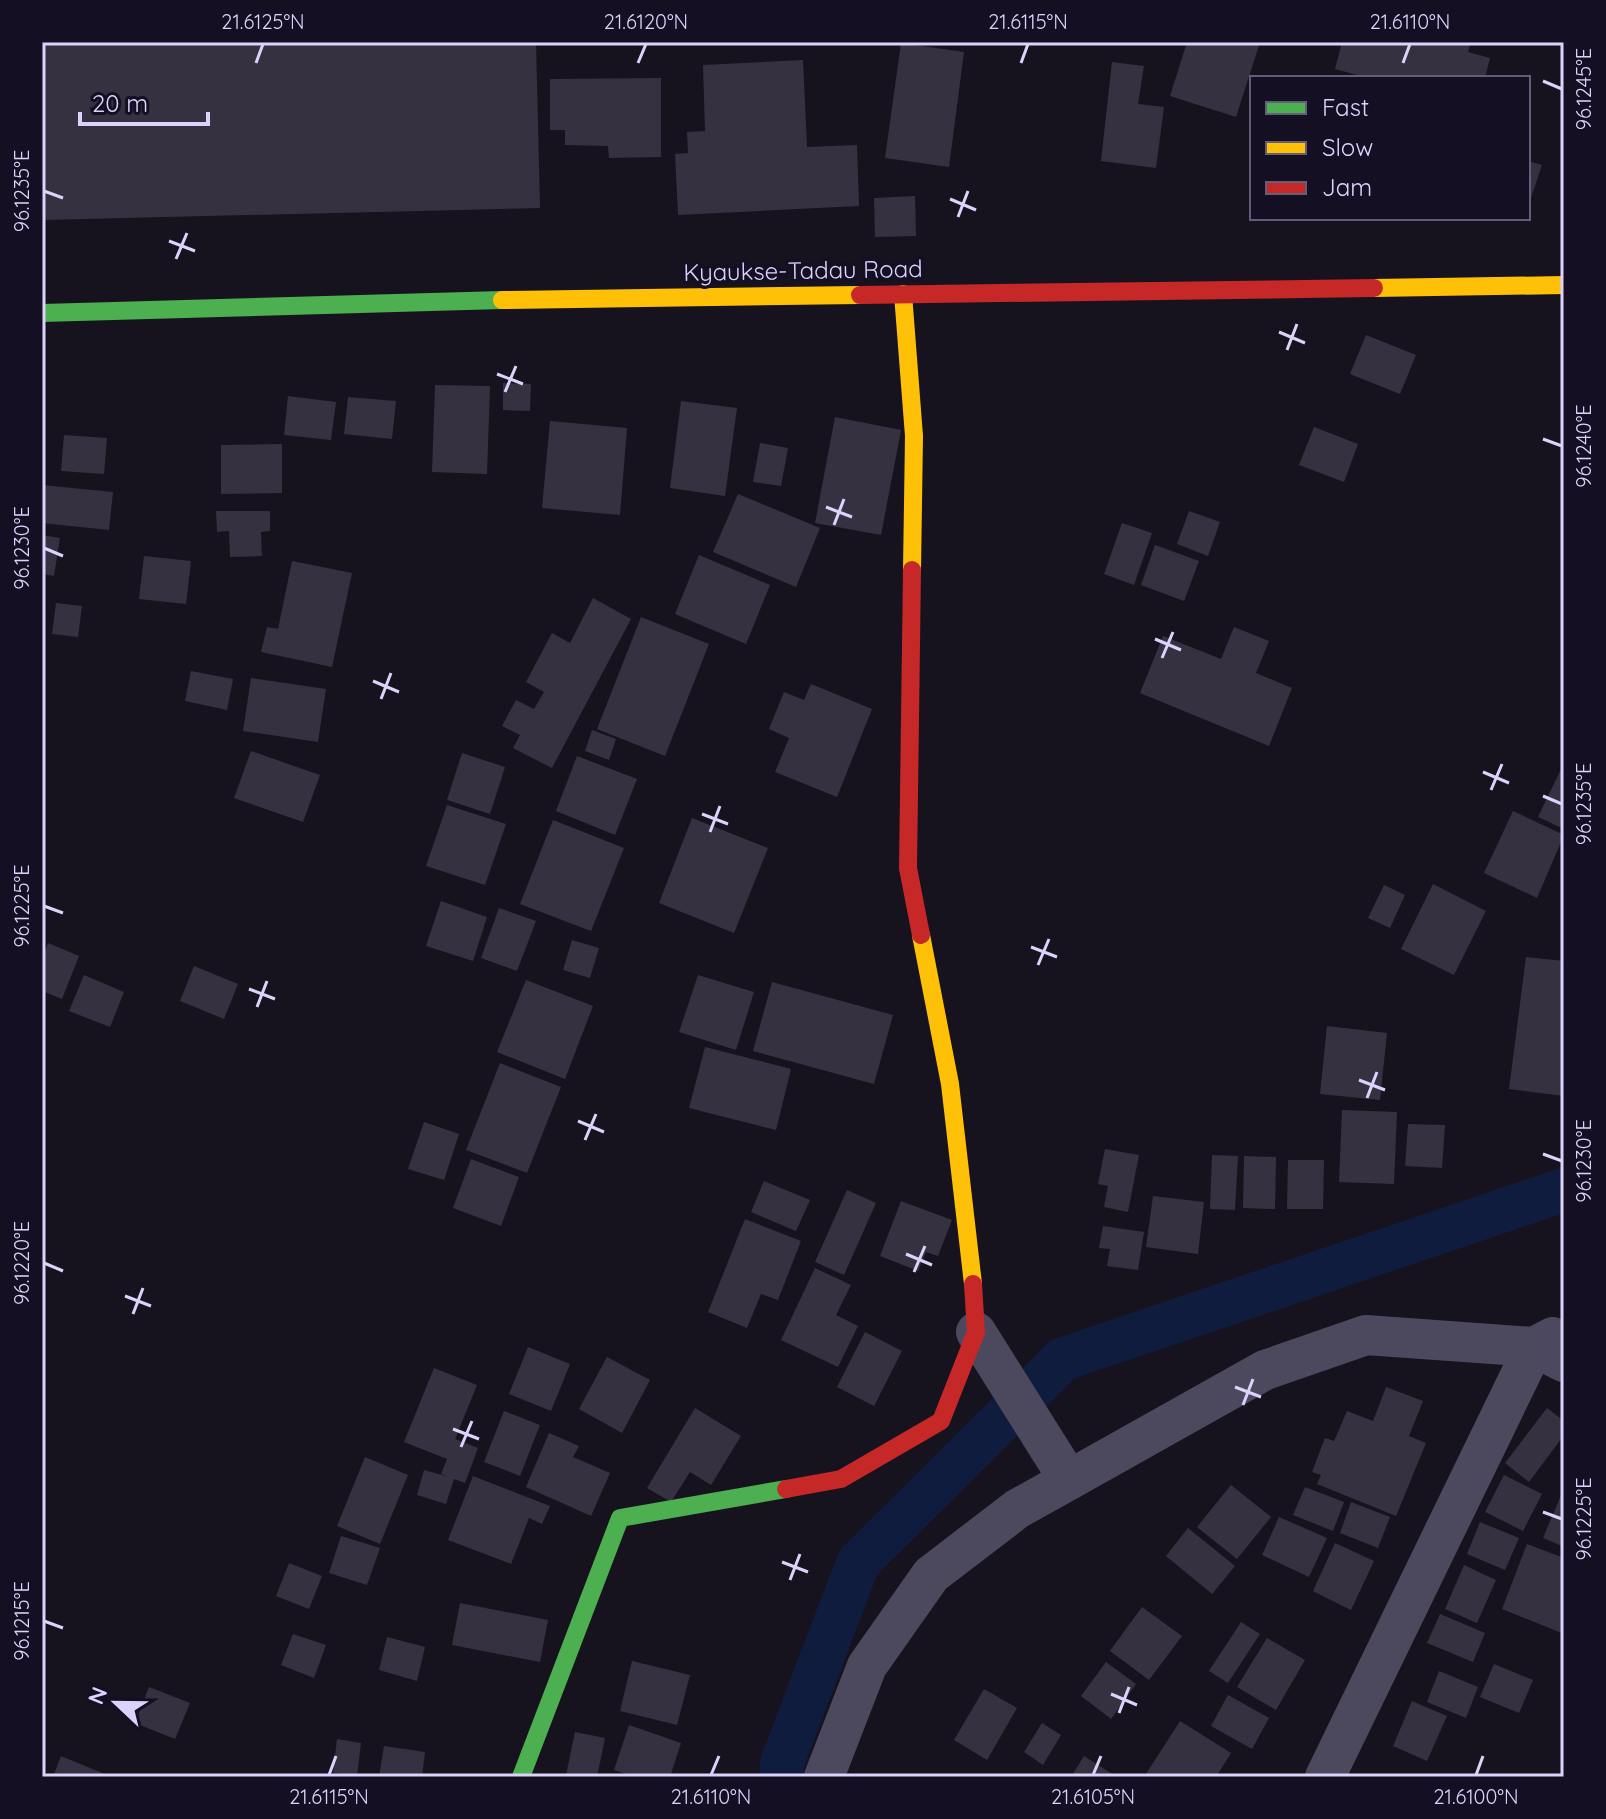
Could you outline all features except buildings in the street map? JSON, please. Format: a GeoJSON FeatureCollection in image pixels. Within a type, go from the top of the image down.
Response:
{"type":"FeatureCollection","features":[{"type":"Feature","properties":{"kind":"street","name":"Kyaukse-Tadau Road"},"geometry":{"type":"LineString","coordinates":[[42,313],[414,301],[1564,285]]}},
{"type":"Feature","properties":{"kind":"street"},"geometry":{"type":"LineString","coordinates":[[521,1777],[620,1518],[841,1479],[941,1421],[976,1332],[970,1239],[950,1084],[908,868],[914,436],[903,294]]}},
{"type":"Feature","properties":{"kind":"street"},"geometry":{"type":"LineString","coordinates":[[976,1332],[1069,1480]]}},
{"type":"Feature","properties":{"kind":"street"},"geometry":{"type":"LineString","coordinates":[[824,1777],[867,1666],[931,1575],[1017,1509],[1265,1370],[1366,1335],[1554,1347],[1325,1777]]}},
{"type":"Feature","properties":{"kind":"waterway"},"geometry":{"type":"LineString","coordinates":[[782,1777],[782,1763],[858,1563],[1063,1359],[1564,1190]]}},
{"type":"Feature","properties":{"kind":"traffic: fast"},"geometry":{"type":"LineString","coordinates":[[42,313],[502,300]]}},
{"type":"Feature","properties":{"kind":"traffic: fast"},"geometry":{"type":"LineString","coordinates":[[521,1777],[620,1518],[786,1489]]}},
{"type":"Feature","properties":{"kind":"traffic: slow"},"geometry":{"type":"LineString","coordinates":[[1374,288],[1564,285]]}},
{"type":"Feature","properties":{"kind":"traffic: slow"},"geometry":{"type":"LineString","coordinates":[[903,294],[914,436],[912,570]]}},
{"type":"Feature","properties":{"kind":"traffic: slow"},"geometry":{"type":"LineString","coordinates":[[502,300],[860,295]]}},
{"type":"Feature","properties":{"kind":"traffic: slow"},"geometry":{"type":"LineString","coordinates":[[921,935],[950,1084],[973,1284]]}},
{"type":"Feature","properties":{"kind":"traffic: jam"},"geometry":{"type":"LineString","coordinates":[[860,295],[1374,288]]}},
{"type":"Feature","properties":{"kind":"traffic: jam"},"geometry":{"type":"LineString","coordinates":[[912,570],[908,868],[921,935]]}},
{"type":"Feature","properties":{"kind":"traffic: jam"},"geometry":{"type":"LineString","coordinates":[[786,1489],[841,1479],[941,1421],[976,1332],[973,1284]]}}]}
